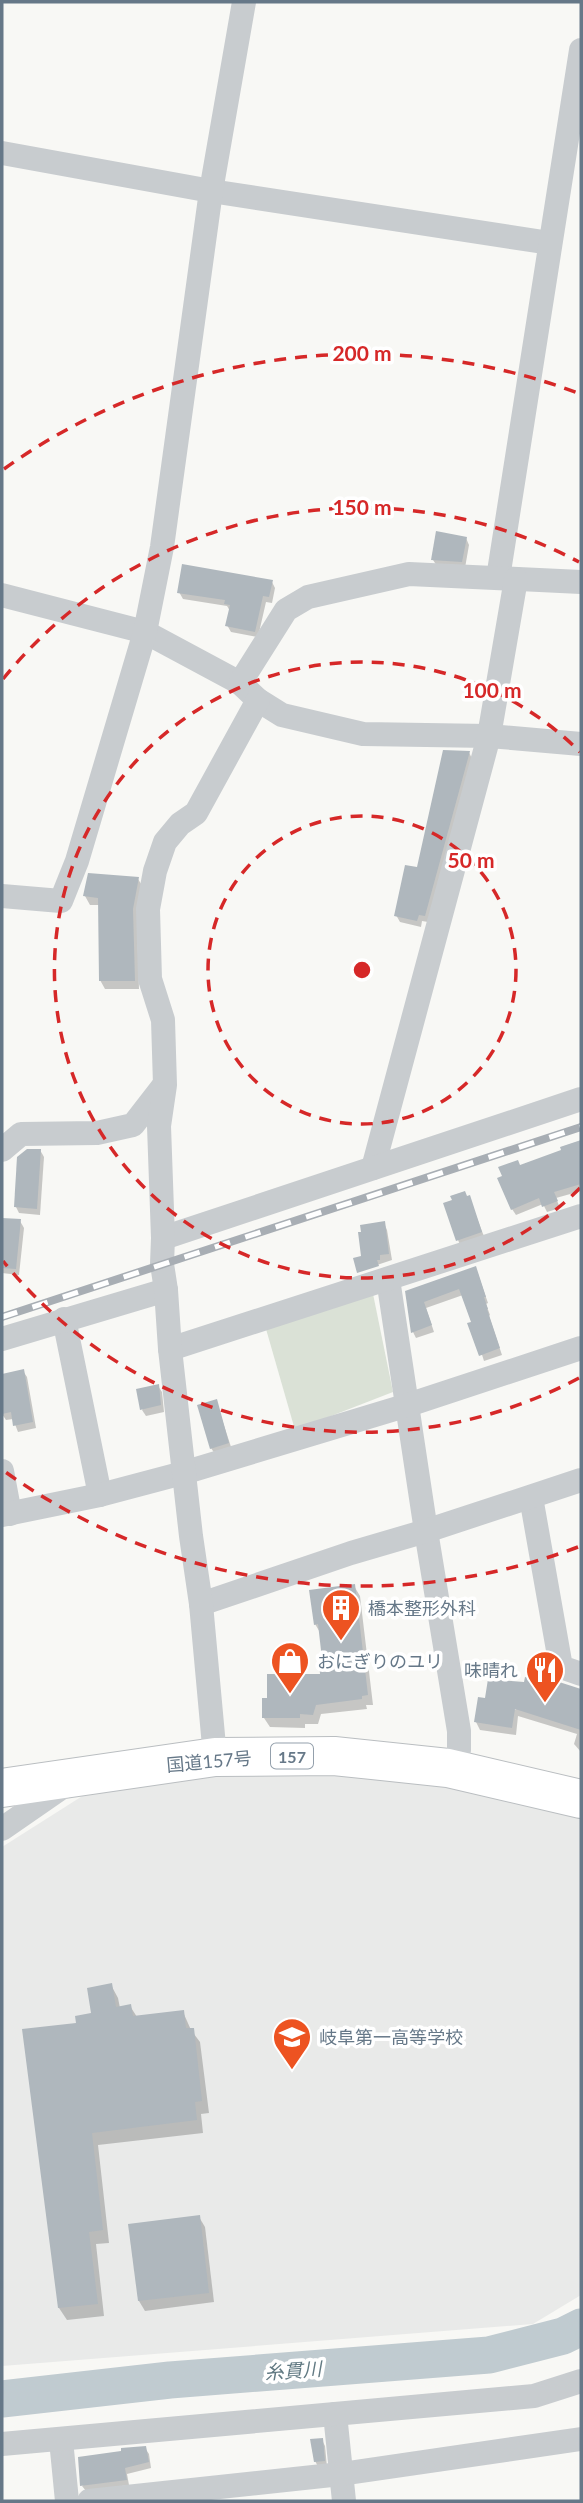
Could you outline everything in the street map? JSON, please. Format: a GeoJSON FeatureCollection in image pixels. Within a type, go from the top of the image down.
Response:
{"type":"FeatureCollection","features":[{"type":"Feature","properties":{"kind":"highway","name":"国道157号"},"geometry":{"type":"LineString","coordinates":[[2,1767],[334,1736],[459,1750],[581,1778]]}},
{"type":"Feature","properties":{"kind":"highway","name":"国道157号"},"geometry":{"type":"LineString","coordinates":[[2,1788],[76,1778],[215,1748],[334,1756],[448,1768],[581,1799]]}},
{"type":"Feature","properties":{"kind":"street"},"geometry":{"type":"LineString","coordinates":[[2,896],[61,901],[77,862],[145,632],[162,547],[211,191],[244,2]]}},
{"type":"Feature","properties":{"kind":"street"},"geometry":{"type":"LineString","coordinates":[[373,1168],[489,736],[550,243],[581,50]]}},
{"type":"Feature","properties":{"kind":"street"},"geometry":{"type":"LineString","coordinates":[[2,153],[211,191],[550,243]]}},
{"type":"Feature","properties":{"kind":"street"},"geometry":{"type":"LineString","coordinates":[[240,683],[286,610],[308,597],[409,574],[581,582]]}},
{"type":"Feature","properties":{"kind":"street"},"geometry":{"type":"LineString","coordinates":[[2,596],[145,632],[240,683],[258,700],[282,715],[363,734],[489,736],[581,744]]}},
{"type":"Feature","properties":{"kind":"street"},"geometry":{"type":"LineString","coordinates":[[215,1748],[162,1264],[159,1126],[165,1085],[163,1020],[150,979],[148,909],[155,872],[165,842],[180,824],[196,813],[258,700]]}},
{"type":"Feature","properties":{"kind":"street"},"geometry":{"type":"LineString","coordinates":[[2,1150],[21,1134],[97,1133],[133,1125],[165,1085]]}},
{"type":"Feature","properties":{"kind":"street"},"geometry":{"type":"LineString","coordinates":[[163,1238],[581,1100]]}},
{"type":"Feature","properties":{"kind":"street"},"geometry":{"type":"LineString","coordinates":[[170,1349],[581,1216]]}},
{"type":"Feature","properties":{"kind":"street"},"geometry":{"type":"LineString","coordinates":[[387,1279],[459,1731],[459,1750]]}},
{"type":"Feature","properties":{"kind":"street"},"geometry":{"type":"LineString","coordinates":[[2,1339],[166,1290]]}},
{"type":"Feature","properties":{"kind":"street"},"geometry":{"type":"LineString","coordinates":[[64,1319],[100,1495]]}},
{"type":"Feature","properties":{"kind":"street"},"geometry":{"type":"LineString","coordinates":[[2,1471],[6,1514],[100,1495],[183,1473],[408,1405],[581,1348]]}},
{"type":"Feature","properties":{"kind":"street"},"geometry":{"type":"LineString","coordinates":[[201,1604],[581,1480]]}},
{"type":"Feature","properties":{"kind":"street"},"geometry":{"type":"LineString","coordinates":[[531,1497],[561,1667],[581,1674]]}},
{"type":"Feature","properties":{"kind":"street"},"geometry":{"type":"LineString","coordinates":[[2,1829],[76,1778]]}},
{"type":"Feature","properties":{"kind":"street"},"geometry":{"type":"LineString","coordinates":[[2,2444],[534,2396],[581,2381]]}},
{"type":"Feature","properties":{"kind":"street"},"geometry":{"type":"LineString","coordinates":[[335,2414],[344,2501]]}},
{"type":"Feature","properties":{"kind":"street"},"geometry":{"type":"LineString","coordinates":[[89,2501],[341,2474],[581,2439]]}},
{"type":"Feature","properties":{"kind":"street"},"geometry":{"type":"LineString","coordinates":[[61,2440],[67,2501]]}},
{"type":"Feature","properties":{"kind":"shaded area"},"geometry":{"type":"Polygon","coordinates":[[[372,1289],[393,1392],[295,1430],[266,1329],[372,1289]]]}},
{"type":"Feature","properties":{"kind":"shaded area","name":"岐阜第一高等学校"},"geometry":{"type":"Polygon","coordinates":[[[338,1770],[531,1800],[581,1816],[581,2295],[533,2324],[2,2366],[2,1847],[95,1788],[205,1774],[338,1770]]]}},
{"type":"Feature","properties":{"kind":"building"},"geometry":{"type":"Polygon","coordinates":[[[436,531],[467,537],[462,562],[431,560],[436,531]]]}},
{"type":"Feature","properties":{"kind":"building"},"geometry":{"type":"Polygon","coordinates":[[[182,564],[273,580],[269,597],[263,596],[255,632],[225,626],[230,605],[224,604],[225,600],[177,593],[182,564]]]}},
{"type":"Feature","properties":{"kind":"building"},"geometry":{"type":"Polygon","coordinates":[[[443,750],[470,751],[425,916],[419,915],[417,921],[394,916],[405,865],[417,867],[443,750]]]}},
{"type":"Feature","properties":{"kind":"building"},"geometry":{"type":"Polygon","coordinates":[[[88,873],[139,877],[133,909],[135,981],[99,981],[98,898],[83,896],[88,873]]]}},
{"type":"Feature","properties":{"kind":"building"},"geometry":{"type":"Polygon","coordinates":[[[581,1140],[581,1184],[554,1192],[558,1201],[542,1207],[539,1198],[511,1210],[497,1178],[502,1176],[498,1167],[518,1160],[520,1165],[581,1140]]]}},
{"type":"Feature","properties":{"kind":"building"},"geometry":{"type":"Polygon","coordinates":[[[27,1149],[41,1149],[37,1209],[14,1207],[17,1157],[27,1149]]]}},
{"type":"Feature","properties":{"kind":"building"},"geometry":{"type":"Polygon","coordinates":[[[465,1191],[467,1196],[470,1195],[482,1232],[456,1241],[443,1203],[452,1200],[450,1196],[465,1191]]]}},
{"type":"Feature","properties":{"kind":"building"},"geometry":{"type":"Polygon","coordinates":[[[2,1218],[21,1219],[16,1269],[2,1268],[2,1218]]]}},
{"type":"Feature","properties":{"kind":"building"},"geometry":{"type":"Polygon","coordinates":[[[385,1221],[389,1254],[380,1255],[380,1260],[377,1260],[379,1266],[357,1273],[353,1258],[361,1256],[358,1232],[361,1232],[360,1225],[385,1221]]]}},
{"type":"Feature","properties":{"kind":"building"},"geometry":{"type":"Polygon","coordinates":[[[476,1266],[500,1348],[479,1356],[459,1289],[424,1302],[432,1325],[411,1333],[405,1291],[476,1266]]]}},
{"type":"Feature","properties":{"kind":"building"},"geometry":{"type":"Polygon","coordinates":[[[24,1369],[33,1422],[13,1426],[11,1412],[2,1414],[2,1374],[24,1369]]]}},
{"type":"Feature","properties":{"kind":"building"},"geometry":{"type":"Polygon","coordinates":[[[159,1384],[161,1405],[140,1410],[136,1389],[159,1384]]]}},
{"type":"Feature","properties":{"kind":"building"},"geometry":{"type":"Polygon","coordinates":[[[217,1399],[229,1443],[210,1449],[197,1405],[217,1399]]]}},
{"type":"Feature","properties":{"kind":"building","name":"橋本整形外科"},"geometry":{"type":"Polygon","coordinates":[[[355,1584],[368,1695],[362,1696],[362,1699],[316,1705],[313,1715],[300,1714],[300,1718],[262,1718],[262,1698],[267,1698],[267,1674],[320,1674],[319,1660],[322,1659],[318,1624],[314,1625],[309,1590],[355,1584]]]}},
{"type":"Feature","properties":{"kind":"building"},"geometry":{"type":"Polygon","coordinates":[[[525,1677],[555,1683],[556,1681],[581,1689],[581,1730],[515,1709],[512,1728],[474,1722],[478,1697],[485,1698],[488,1679],[524,1682],[525,1677]]]}},
{"type":"Feature","properties":{"kind":"building"},"geometry":{"type":"Polygon","coordinates":[[[112,1983],[116,2007],[131,2004],[133,2016],[184,2010],[186,2028],[194,2028],[202,2101],[195,2102],[197,2120],[92,2133],[103,2230],[89,2232],[98,2304],[58,2308],[22,2029],[76,2023],[75,2016],[91,2013],[87,1988],[112,1983]]]}},
{"type":"Feature","properties":{"kind":"building"},"geometry":{"type":"Polygon","coordinates":[[[200,2215],[209,2293],[138,2301],[128,2224],[200,2215]]]}},
{"type":"Feature","properties":{"kind":"building"},"geometry":{"type":"Polygon","coordinates":[[[323,2438],[325,2461],[314,2462],[310,2439],[323,2438]]]}},
{"type":"Feature","properties":{"kind":"building"},"geometry":{"type":"Polygon","coordinates":[[[146,2446],[149,2462],[125,2468],[127,2480],[80,2486],[78,2457],[146,2446]]]}},
{"type":"Feature","properties":{"kind":"waterway","name":"糸貫川"},"geometry":{"type":"LineString","coordinates":[[2,2399],[170,2380],[489,2355],[563,2336],[581,2327]]}},
{"type":"Feature","properties":{"kind":"railway"},"geometry":{"type":"LineString","coordinates":[[2,1317],[581,1127]]}},
{"type":"Feature","properties":{"kind":"place","name":"橋本整形外科"},"geometry":{"type":"Point","coordinates":[341,1642]}},
{"type":"Feature","properties":{"kind":"place","name":"おにぎりのユリ"},"geometry":{"type":"Point","coordinates":[290,1695]}},
{"type":"Feature","properties":{"kind":"place","name":"味晴れ"},"geometry":{"type":"Point","coordinates":[545,1704]}},
{"type":"Feature","properties":{"kind":"place","name":"岐阜第一高等学校"},"geometry":{"type":"Point","coordinates":[292,2071]}}]}
